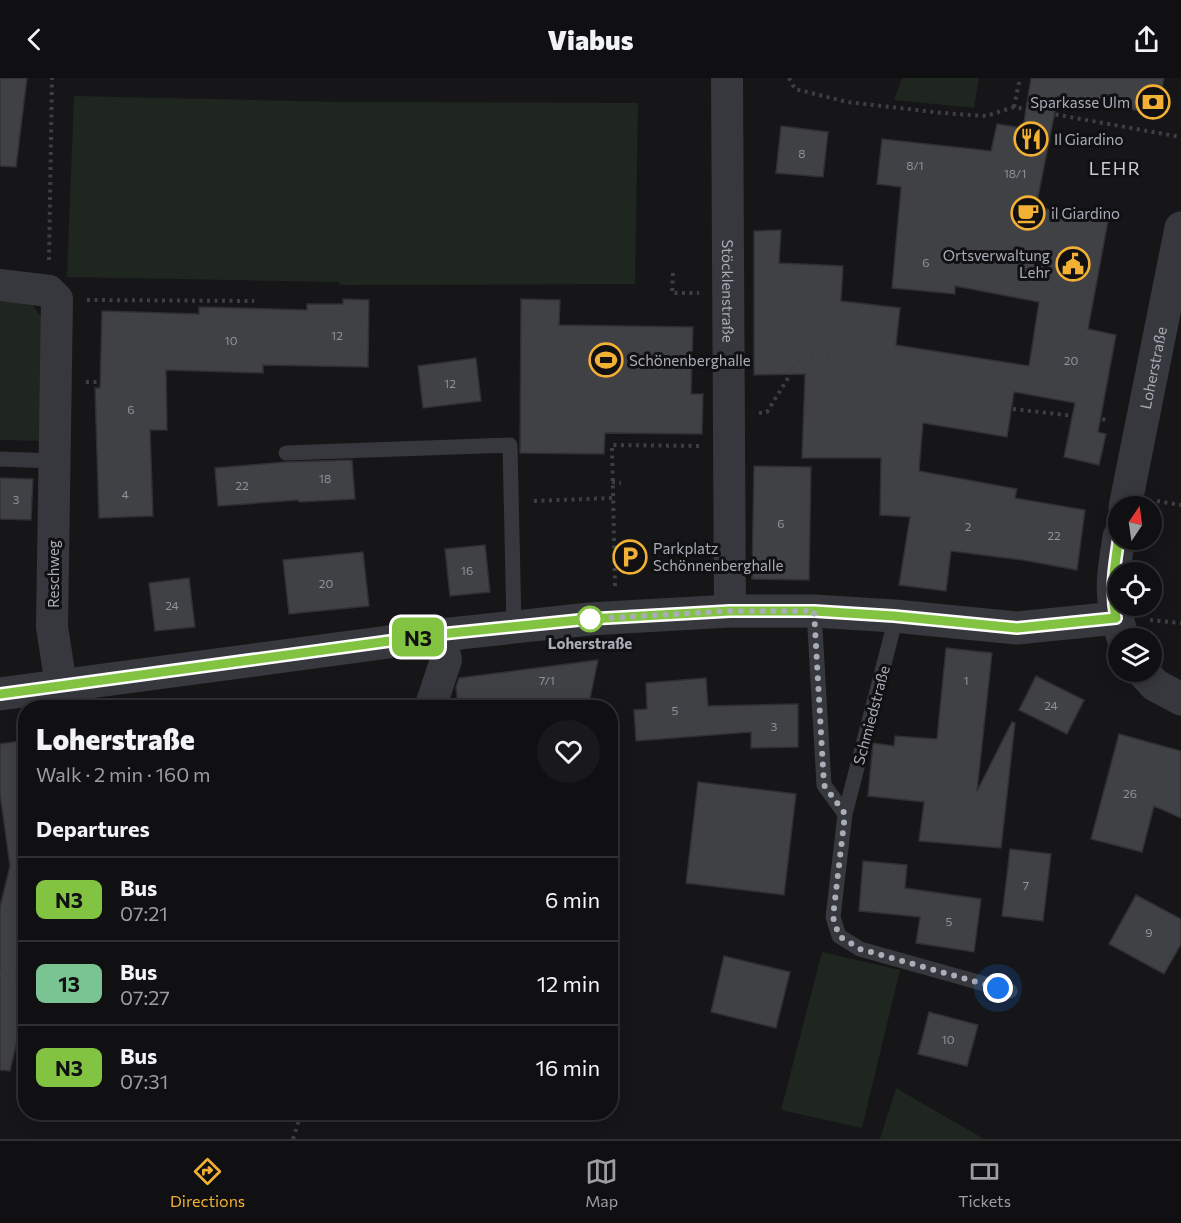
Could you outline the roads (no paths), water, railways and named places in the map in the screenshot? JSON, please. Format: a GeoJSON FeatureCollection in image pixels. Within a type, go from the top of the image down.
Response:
{"type":"FeatureCollection","features":[{"type":"Feature","properties":{"kind":"street","name":"Stöcklenstraße"},"geometry":{"type":"LineString","coordinates":[[727,78],[730,611]]}},
{"type":"Feature","properties":{"kind":"street","name":"Loherstraße"},"geometry":{"type":"LineString","coordinates":[[1127,496],[1140,424],[1179,245]]}},
{"type":"Feature","properties":{"kind":"street","name":"Reschweg"},"geometry":{"type":"LineString","coordinates":[[0,285],[53,295],[52,627],[61,686]]}},
{"type":"Feature","properties":{"kind":"street"},"geometry":{"type":"LineString","coordinates":[[1117,550],[1112,598],[1120,628]]}},
{"type":"Feature","properties":{"kind":"street"},"geometry":{"type":"LineString","coordinates":[[0,694],[441,634],[617,617],[730,611],[814,611],[1017,628],[1108,628]]}},
{"type":"Feature","properties":{"kind":"street"},"geometry":{"type":"LineString","coordinates":[[433,700],[446,660],[441,634]]}},
{"type":"Feature","properties":{"kind":"street"},"geometry":{"type":"LineString","coordinates":[[1152,682],[1181,699]]}},
{"type":"Feature","properties":{"kind":"lane"},"geometry":{"type":"LineString","coordinates":[[286,453],[510,445],[514,626]]}},
{"type":"Feature","properties":{"kind":"lane"},"geometry":{"type":"LineString","coordinates":[[0,459],[54,461]]}},
{"type":"Feature","properties":{"kind":"lane"},"geometry":{"type":"LineString","coordinates":[[814,611],[824,785],[845,814]]}},
{"type":"Feature","properties":{"kind":"lane","name":"Schmiedstraße"},"geometry":{"type":"LineString","coordinates":[[894,616],[892,633],[845,814],[833,917],[839,936],[860,949],[1010,992]]}},
{"type":"Feature","properties":{"kind":"place","name":"Sparkasse Ulm"},"geometry":{"type":"Point","coordinates":[1153,102]}},
{"type":"Feature","properties":{"kind":"place","name":"Il Giardino"},"geometry":{"type":"Point","coordinates":[1031,139]}},
{"type":"Feature","properties":{"kind":"place","name":"il Giardino"},"geometry":{"type":"Point","coordinates":[1028,213]}},
{"type":"Feature","properties":{"kind":"place","name":"Ortsverwaltung Lehr"},"geometry":{"type":"Point","coordinates":[1073,264]}},
{"type":"Feature","properties":{"kind":"place","name":"Schönenberghalle"},"geometry":{"type":"Point","coordinates":[606,360]}},
{"type":"Feature","properties":{"kind":"place","name":"Parkplatz Schönnenberghalle"},"geometry":{"type":"Point","coordinates":[630,557]}},
{"type":"Feature","properties":{"kind":"place","name":"Loherstraße"},"geometry":{"type":"Point","coordinates":[590,619]}},
{"type":"Feature","properties":{"kind":"district","name":"LEHR"},"geometry":{"type":"Point","coordinates":[1115,168]}}]}
